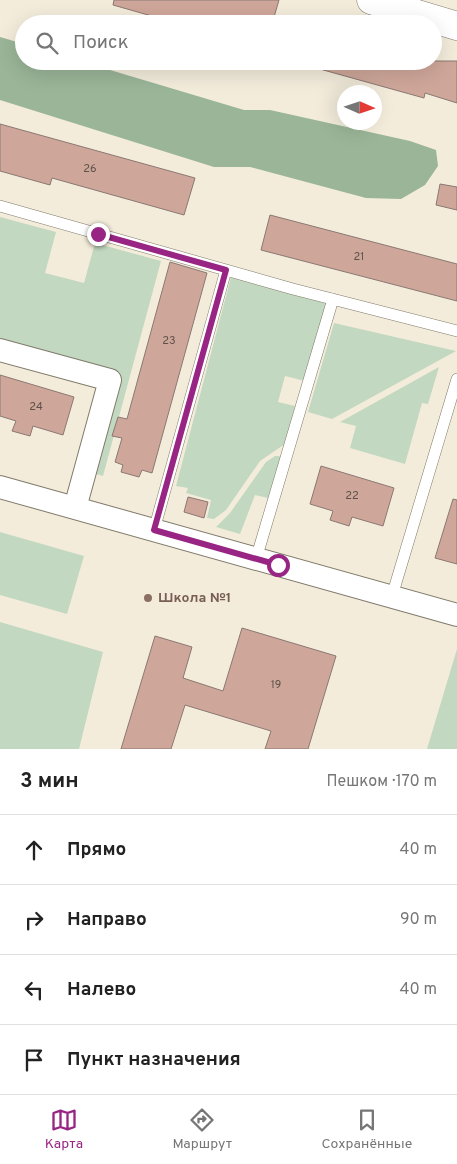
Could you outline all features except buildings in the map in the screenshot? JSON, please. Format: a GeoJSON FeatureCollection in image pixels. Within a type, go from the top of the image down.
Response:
{"type":"FeatureCollection","features":[{"type":"Feature","properties":{"kind":"main road"},"geometry":{"type":"LineString","coordinates":[[371,0],[421,15]]}},
{"type":"Feature","properties":{"kind":"main road"},"geometry":{"type":"LineString","coordinates":[[442,21],[457,26]]}},
{"type":"Feature","properties":{"kind":"street"},"geometry":{"type":"LineString","coordinates":[[0,350],[110,380],[75,508]]}},
{"type":"Feature","properties":{"kind":"street"},"geometry":{"type":"LineString","coordinates":[[0,487],[457,614]]}},
{"type":"Feature","properties":{"kind":"lane"},"geometry":{"type":"LineString","coordinates":[[0,206],[226,270],[457,331]]}},
{"type":"Feature","properties":{"kind":"lane"},"geometry":{"type":"LineString","coordinates":[[154,530],[226,270]]}},
{"type":"Feature","properties":{"kind":"lane"},"geometry":{"type":"LineString","coordinates":[[256,558],[333,299]]}},
{"type":"Feature","properties":{"kind":"lane"},"geometry":{"type":"LineString","coordinates":[[392,596],[457,379]]}},
{"type":"Feature","properties":{"kind":"green space"},"geometry":{"type":"Polygon","coordinates":[[[0,37],[15,41],[15,70],[110,70],[244,110],[270,110],[337,125],[337,130],[360,130],[410,141],[436,150],[438,166],[425,185],[401,199],[366,198],[250,167],[214,167],[0,100],[0,37]]]}},
{"type":"Feature","properties":{"kind":"green space"},"geometry":{"type":"Polygon","coordinates":[[[0,217],[56,232],[45,273],[84,283],[95,243],[161,261],[103,476],[75,468],[99,375],[0,348],[0,217]]]}},
{"type":"Feature","properties":{"kind":"green space"},"geometry":{"type":"Polygon","coordinates":[[[231,277],[331,305],[305,381],[285,376],[278,402],[295,406],[285,444],[260,461],[226,510],[214,519],[207,518],[211,500],[186,493],[188,488],[176,486],[231,277]]]}},
{"type":"Feature","properties":{"kind":"green space"},"geometry":{"type":"Polygon","coordinates":[[[334,323],[456,351],[332,419],[308,412],[334,323]]]}},
{"type":"Feature","properties":{"kind":"green space"},"geometry":{"type":"Polygon","coordinates":[[[439,367],[428,404],[422,403],[405,464],[350,448],[356,426],[340,422],[439,367]]]}},
{"type":"Feature","properties":{"kind":"green space"},"geometry":{"type":"Polygon","coordinates":[[[275,456],[281,457],[268,498],[255,495],[240,534],[216,527],[230,513],[266,462],[275,456]]]}},
{"type":"Feature","properties":{"kind":"green space"},"geometry":{"type":"Polygon","coordinates":[[[0,532],[84,556],[67,614],[0,595],[0,532]]]}},
{"type":"Feature","properties":{"kind":"green space"},"geometry":{"type":"Polygon","coordinates":[[[0,622],[103,652],[79,749],[0,749],[0,622]]]}},
{"type":"Feature","properties":{"kind":"green space"},"geometry":{"type":"Polygon","coordinates":[[[457,649],[457,749],[427,749],[457,649]]]}},
{"type":"Feature","properties":{"kind":"place","name":"Школа №1"},"geometry":{"type":"Point","coordinates":[148,598]}},
{"type":"Feature","properties":{"kind":"route"},"geometry":{"type":"LineString","coordinates":[[98,234],[226,270],[154,530],[278,565]]}}]}
